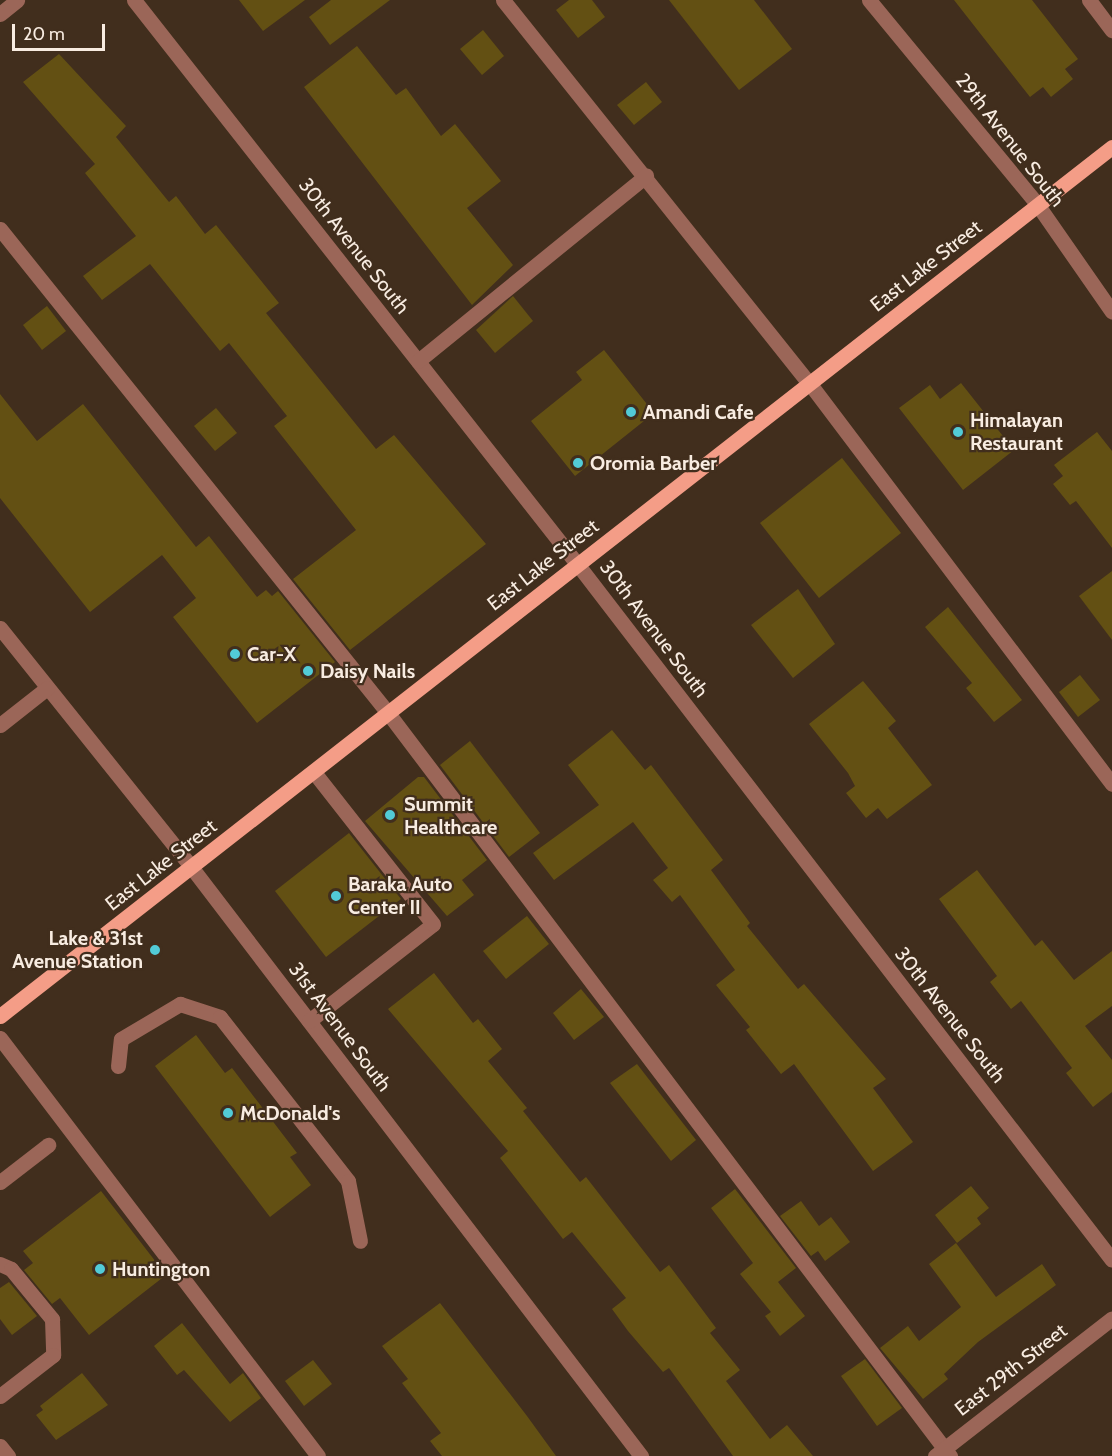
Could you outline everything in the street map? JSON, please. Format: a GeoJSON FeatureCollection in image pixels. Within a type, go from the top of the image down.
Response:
{"type":"FeatureCollection","features":[{"type":"Feature","properties":{"kind":"main road","name":"East Lake Street"},"geometry":{"type":"LineString","coordinates":[[0,1016],[1112,147]]}},
{"type":"Feature","properties":{"kind":"street"},"geometry":{"type":"LineString","coordinates":[[0,14],[17,0]]}},
{"type":"Feature","properties":{"kind":"street","name":"30th Avenue South"},"geometry":{"type":"LineString","coordinates":[[134,0],[578,565],[1112,1260]]}},
{"type":"Feature","properties":{"kind":"street"},"geometry":{"type":"LineString","coordinates":[[503,0],[810,384],[1112,784]]}},
{"type":"Feature","properties":{"kind":"street","name":"29th Avenue South"},"geometry":{"type":"LineString","coordinates":[[869,0],[1037,204],[1112,312]]}},
{"type":"Feature","properties":{"kind":"street"},"geometry":{"type":"LineString","coordinates":[[1089,0],[1112,30]]}},
{"type":"Feature","properties":{"kind":"street"},"geometry":{"type":"LineString","coordinates":[[417,361],[646,176]]}},
{"type":"Feature","properties":{"kind":"street"},"geometry":{"type":"LineString","coordinates":[[0,229],[388,713],[943,1454]]}},
{"type":"Feature","properties":{"kind":"street","name":"31st Avenue South"},"geometry":{"type":"LineString","coordinates":[[0,628],[192,868],[641,1456]]}},
{"type":"Feature","properties":{"kind":"street"},"geometry":{"type":"LineString","coordinates":[[0,725],[47,688]]}},
{"type":"Feature","properties":{"kind":"street"},"geometry":{"type":"LineString","coordinates":[[309,1021],[434,924],[314,772]]}},
{"type":"Feature","properties":{"kind":"street"},"geometry":{"type":"LineString","coordinates":[[118,1066],[121,1039],[180,1004],[220,1017],[348,1181],[360,1241]]}},
{"type":"Feature","properties":{"kind":"street"},"geometry":{"type":"LineString","coordinates":[[0,1038],[318,1456]]}},
{"type":"Feature","properties":{"kind":"street"},"geometry":{"type":"LineString","coordinates":[[0,1182],[48,1145]]}},
{"type":"Feature","properties":{"kind":"street"},"geometry":{"type":"LineString","coordinates":[[0,1264],[11,1269],[52,1319],[53,1355],[0,1396]]}},
{"type":"Feature","properties":{"kind":"street","name":"East 29th Street"},"geometry":{"type":"LineString","coordinates":[[943,1454],[1112,1318]]}},
{"type":"Feature","properties":{"kind":"street"},"geometry":{"type":"LineString","coordinates":[[0,1446],[8,1456]]}},
{"type":"Feature","properties":{"kind":"building"},"geometry":{"type":"Polygon","coordinates":[[[239,0],[305,0],[263,31],[239,0]]]}},
{"type":"Feature","properties":{"kind":"building"},"geometry":{"type":"Polygon","coordinates":[[[331,0],[390,0],[330,45],[309,17],[331,0]]]}},
{"type":"Feature","properties":{"kind":"building"},"geometry":{"type":"Polygon","coordinates":[[[569,0],[592,0],[605,17],[578,38],[556,10],[569,0]]]}},
{"type":"Feature","properties":{"kind":"building"},"geometry":{"type":"Polygon","coordinates":[[[669,0],[754,0],[792,49],[739,90],[669,0]]]}},
{"type":"Feature","properties":{"kind":"building"},"geometry":{"type":"Polygon","coordinates":[[[954,0],[1032,0],[1078,59],[1065,69],[1073,79],[1051,97],[1043,87],[1030,97],[954,0]]]}},
{"type":"Feature","properties":{"kind":"building"},"geometry":{"type":"Polygon","coordinates":[[[483,30],[504,56],[482,75],[460,49],[483,30]]]}},
{"type":"Feature","properties":{"kind":"building"},"geometry":{"type":"Polygon","coordinates":[[[357,46],[396,95],[406,88],[441,136],[455,124],[501,181],[467,208],[513,265],[472,305],[304,87],[357,46]]]}},
{"type":"Feature","properties":{"kind":"building"},"geometry":{"type":"Polygon","coordinates":[[[59,54],[126,126],[116,137],[169,202],[176,196],[205,234],[216,225],[279,303],[266,313],[376,449],[394,435],[486,544],[350,650],[293,579],[356,530],[274,426],[287,416],[229,343],[220,351],[150,264],[102,300],[83,276],[136,236],[85,173],[95,164],[23,82],[59,54]]]}},
{"type":"Feature","properties":{"kind":"building"},"geometry":{"type":"Polygon","coordinates":[[[646,82],[662,102],[634,125],[617,105],[646,82]]]}},
{"type":"Feature","properties":{"kind":"building"},"geometry":{"type":"Polygon","coordinates":[[[513,296],[533,321],[495,353],[476,330],[513,296]]]}},
{"type":"Feature","properties":{"kind":"building"},"geometry":{"type":"Polygon","coordinates":[[[47,306],[66,331],[42,350],[23,325],[47,306]]]}},
{"type":"Feature","properties":{"kind":"building"},"geometry":{"type":"Polygon","coordinates":[[[604,350],[654,413],[575,476],[531,421],[582,380],[576,372],[604,350]]]}},
{"type":"Feature","properties":{"kind":"building","name":"Himalayan Restaurant"},"geometry":{"type":"Polygon","coordinates":[[[961,383],[1014,450],[963,490],[899,408],[930,385],[940,399],[961,383]]]}},
{"type":"Feature","properties":{"kind":"building"},"geometry":{"type":"Polygon","coordinates":[[[0,394],[37,441],[83,404],[196,547],[209,536],[257,597],[266,590],[272,596],[278,591],[335,662],[257,723],[173,617],[196,598],[162,555],[90,612],[0,498],[0,394]]]}},
{"type":"Feature","properties":{"kind":"building"},"geometry":{"type":"Polygon","coordinates":[[[216,408],[237,433],[215,451],[194,426],[216,408]]]}},
{"type":"Feature","properties":{"kind":"building"},"geometry":{"type":"Polygon","coordinates":[[[1097,432],[1112,451],[1112,548],[1076,501],[1070,505],[1053,484],[1063,476],[1054,465],[1097,432]]]}},
{"type":"Feature","properties":{"kind":"building"},"geometry":{"type":"Polygon","coordinates":[[[842,458],[901,533],[819,598],[760,523],[842,458]]]}},
{"type":"Feature","properties":{"kind":"building"},"geometry":{"type":"Polygon","coordinates":[[[1112,571],[1112,640],[1079,596],[1112,571]]]}},
{"type":"Feature","properties":{"kind":"building"},"geometry":{"type":"Polygon","coordinates":[[[798,589],[835,644],[793,678],[751,625],[798,589]]]}},
{"type":"Feature","properties":{"kind":"building"},"geometry":{"type":"Polygon","coordinates":[[[948,607],[1022,700],[994,722],[966,688],[972,683],[925,627],[948,607]]]}},
{"type":"Feature","properties":{"kind":"building"},"geometry":{"type":"Polygon","coordinates":[[[1080,675],[1100,700],[1078,717],[1059,692],[1080,675]]]}},
{"type":"Feature","properties":{"kind":"building"},"geometry":{"type":"Polygon","coordinates":[[[863,681],[896,721],[888,728],[932,785],[887,819],[878,808],[866,818],[846,793],[855,786],[848,773],[809,724],[863,681]]]}},
{"type":"Feature","properties":{"kind":"building"},"geometry":{"type":"Polygon","coordinates":[[[612,730],[645,770],[651,765],[723,860],[711,870],[750,923],[747,926],[798,989],[804,984],[886,1079],[873,1088],[913,1142],[873,1171],[794,1064],[781,1074],[746,1030],[750,1027],[716,985],[735,970],[680,895],[672,902],[653,880],[668,868],[633,822],[554,880],[533,853],[599,805],[568,765],[612,730]]]}},
{"type":"Feature","properties":{"kind":"building"},"geometry":{"type":"Polygon","coordinates":[[[470,741],[540,833],[509,857],[440,765],[470,741]]]}},
{"type":"Feature","properties":{"kind":"building"},"geometry":{"type":"Polygon","coordinates":[[[418,777],[424,777],[487,860],[462,880],[474,895],[447,916],[365,821],[418,777]]]}},
{"type":"Feature","properties":{"kind":"building","name":"Baraka Auto Center II"},"geometry":{"type":"Polygon","coordinates":[[[349,833],[401,899],[326,957],[275,891],[349,833]]]}},
{"type":"Feature","properties":{"kind":"building"},"geometry":{"type":"Polygon","coordinates":[[[977,870],[1035,946],[1042,940],[1074,980],[1112,951],[1112,1006],[1085,1026],[1112,1060],[1112,1092],[1093,1107],[1066,1073],[1072,1068],[1021,1001],[1011,1009],[990,982],[997,976],[939,899],[977,870]]]}},
{"type":"Feature","properties":{"kind":"building"},"geometry":{"type":"Polygon","coordinates":[[[527,916],[549,944],[506,979],[483,951],[527,916]]]}},
{"type":"Feature","properties":{"kind":"building"},"geometry":{"type":"Polygon","coordinates":[[[434,973],[473,1023],[478,1019],[502,1049],[488,1061],[527,1108],[523,1111],[580,1182],[586,1177],[660,1272],[669,1265],[716,1328],[710,1333],[740,1370],[726,1381],[770,1439],[787,1425],[813,1456],[733,1456],[669,1368],[663,1372],[628,1331],[612,1309],[626,1298],[572,1232],[563,1239],[500,1158],[508,1151],[388,1009],[434,973]]]}},
{"type":"Feature","properties":{"kind":"building"},"geometry":{"type":"Polygon","coordinates":[[[581,989],[604,1017],[574,1040],[553,1013],[581,989]]]}},
{"type":"Feature","properties":{"kind":"building","name":"McDonald's"},"geometry":{"type":"Polygon","coordinates":[[[196,1035],[225,1073],[232,1068],[297,1153],[290,1157],[311,1185],[270,1217],[155,1066],[196,1035]]]}},
{"type":"Feature","properties":{"kind":"building"},"geometry":{"type":"Polygon","coordinates":[[[637,1064],[696,1140],[671,1161],[610,1083],[637,1064]]]}},
{"type":"Feature","properties":{"kind":"building"},"geometry":{"type":"Polygon","coordinates":[[[971,1186],[989,1208],[977,1218],[981,1224],[957,1243],[935,1215],[971,1186]]]}},
{"type":"Feature","properties":{"kind":"building"},"geometry":{"type":"Polygon","coordinates":[[[735,1189],[796,1268],[778,1282],[805,1316],[780,1336],[765,1316],[771,1312],[740,1274],[753,1263],[711,1208],[735,1189]]]}},
{"type":"Feature","properties":{"kind":"building","name":"Huntington"},"geometry":{"type":"Polygon","coordinates":[[[101,1191],[166,1275],[89,1335],[60,1298],[52,1304],[24,1270],[33,1263],[23,1251],[101,1191]]]}},
{"type":"Feature","properties":{"kind":"building"},"geometry":{"type":"Polygon","coordinates":[[[801,1201],[819,1226],[831,1217],[850,1242],[825,1261],[818,1251],[811,1256],[780,1216],[801,1201]]]}},
{"type":"Feature","properties":{"kind":"building"},"geometry":{"type":"Polygon","coordinates":[[[956,1243],[996,1297],[1042,1264],[1056,1285],[978,1342],[944,1374],[948,1379],[923,1399],[880,1348],[908,1326],[919,1341],[961,1307],[929,1264],[956,1243]]]}},
{"type":"Feature","properties":{"kind":"building"},"geometry":{"type":"Polygon","coordinates":[[[9,1282],[37,1316],[12,1335],[0,1319],[0,1288],[9,1282]]]}},
{"type":"Feature","properties":{"kind":"building"},"geometry":{"type":"Polygon","coordinates":[[[440,1303],[556,1456],[442,1456],[430,1441],[441,1433],[402,1383],[408,1379],[382,1346],[440,1303]]]}},
{"type":"Feature","properties":{"kind":"building"},"geometry":{"type":"Polygon","coordinates":[[[182,1323],[230,1384],[243,1373],[261,1398],[230,1422],[184,1370],[177,1375],[154,1346],[182,1323]]]}},
{"type":"Feature","properties":{"kind":"building"},"geometry":{"type":"Polygon","coordinates":[[[865,1359],[902,1408],[877,1426],[841,1376],[865,1359]]]}},
{"type":"Feature","properties":{"kind":"building"},"geometry":{"type":"Polygon","coordinates":[[[313,1360],[332,1384],[304,1406],[285,1381],[313,1360]]]}},
{"type":"Feature","properties":{"kind":"building"},"geometry":{"type":"Polygon","coordinates":[[[82,1373],[108,1405],[56,1440],[36,1415],[43,1410],[40,1406],[82,1373]]]}},
{"type":"Feature","properties":{"kind":"place","name":"Amandi Cafe"},"geometry":{"type":"Point","coordinates":[631,412]}},
{"type":"Feature","properties":{"kind":"place","name":"Himalayan Restaurant"},"geometry":{"type":"Point","coordinates":[958,432]}},
{"type":"Feature","properties":{"kind":"place","name":"Oromia Barber"},"geometry":{"type":"Point","coordinates":[578,463]}},
{"type":"Feature","properties":{"kind":"place","name":"Car-X"},"geometry":{"type":"Point","coordinates":[235,654]}},
{"type":"Feature","properties":{"kind":"place","name":"Daisy Nails"},"geometry":{"type":"Point","coordinates":[308,671]}},
{"type":"Feature","properties":{"kind":"place","name":"Summit Healthcare"},"geometry":{"type":"Point","coordinates":[390,815]}},
{"type":"Feature","properties":{"kind":"place","name":"Baraka Auto Center II"},"geometry":{"type":"Point","coordinates":[336,896]}},
{"type":"Feature","properties":{"kind":"place","name":"Lake & 31st Avenue Station"},"geometry":{"type":"Point","coordinates":[155,950]}},
{"type":"Feature","properties":{"kind":"place","name":"McDonald's"},"geometry":{"type":"Point","coordinates":[228,1113]}},
{"type":"Feature","properties":{"kind":"place","name":"Huntington"},"geometry":{"type":"Point","coordinates":[100,1269]}}]}
